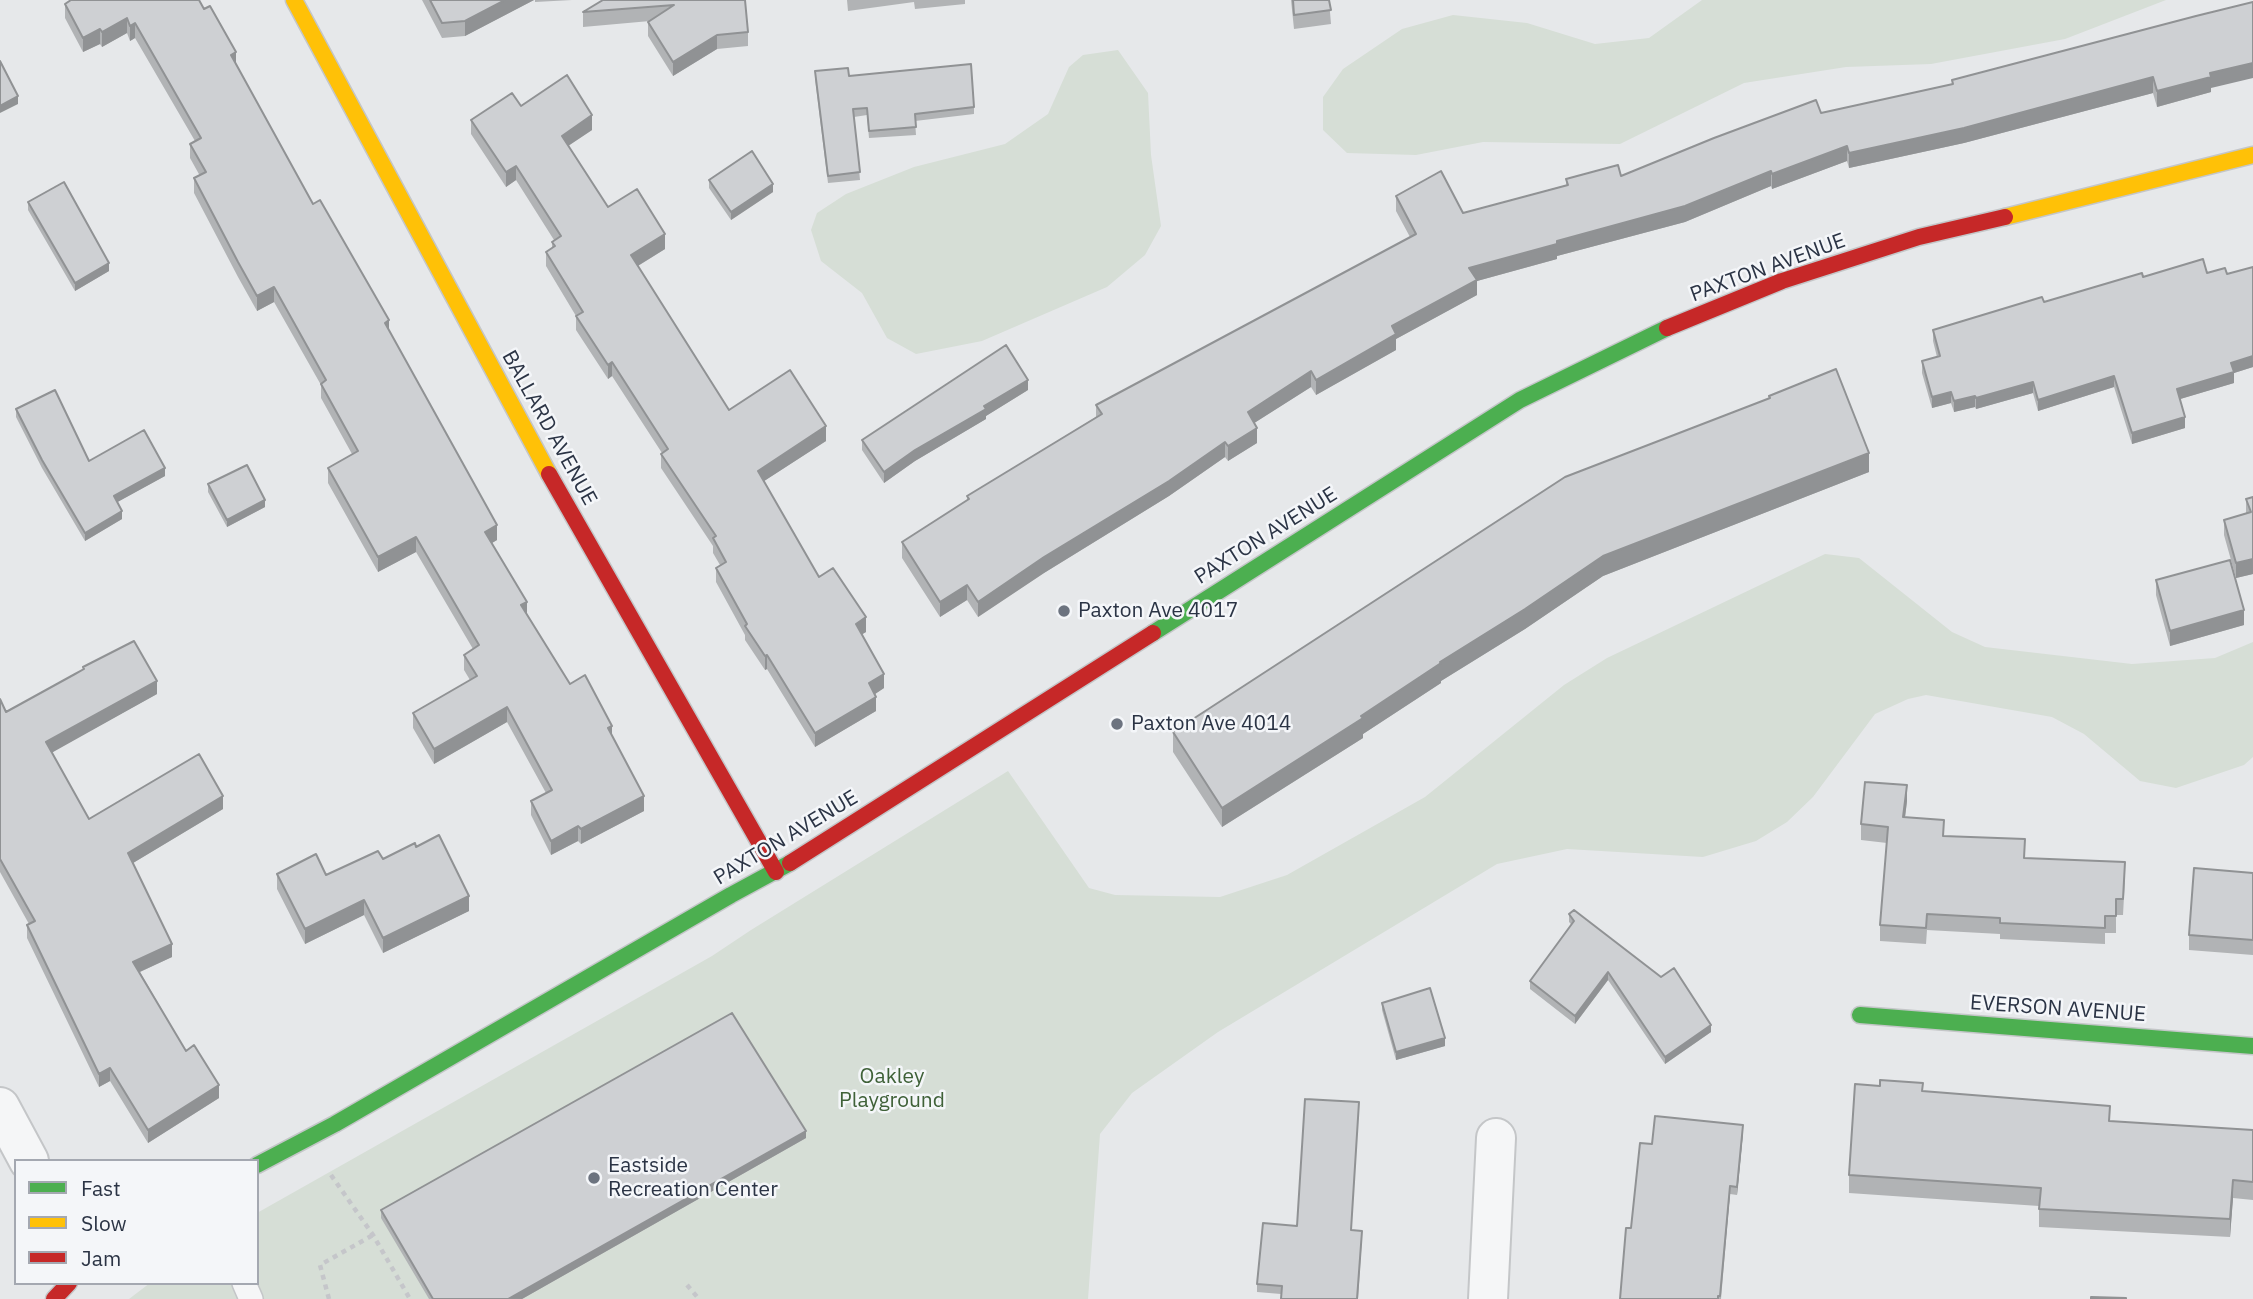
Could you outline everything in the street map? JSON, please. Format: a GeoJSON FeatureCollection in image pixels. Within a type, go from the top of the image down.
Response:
{"type":"FeatureCollection","features":[{"type":"Feature","properties":{"kind":"street","name":"BALLARD AVENUE"},"geometry":{"type":"LineString","coordinates":[[294,0],[552,481],[776,872]]}},
{"type":"Feature","properties":{"kind":"street","name":"PAXTON AVENUE"},"geometry":{"type":"LineString","coordinates":[[259,1165],[335,1124],[731,895],[776,872],[1520,400],[1648,336],[1782,281],[1919,237],[2099,195],[2253,155]]}},
{"type":"Feature","properties":{"kind":"street","name":"EVERSON AVENUE"},"geometry":{"type":"LineString","coordinates":[[1860,1015],[2253,1046]]}},
{"type":"Feature","properties":{"kind":"street"},"geometry":{"type":"LineString","coordinates":[[0,1107],[28,1159]]}},
{"type":"Feature","properties":{"kind":"street"},"geometry":{"type":"LineString","coordinates":[[1488,1299],[1496,1138]]}},
{"type":"Feature","properties":{"kind":"street"},"geometry":{"type":"LineString","coordinates":[[54,1299],[67,1285]]}},
{"type":"Feature","properties":{"kind":"path"},"geometry":{"type":"LineString","coordinates":[[328,1171],[373,1235],[410,1299]]}},
{"type":"Feature","properties":{"kind":"path"},"geometry":{"type":"LineString","coordinates":[[329,1299],[320,1265],[373,1235]]}},
{"type":"Feature","properties":{"kind":"path"},"geometry":{"type":"LineString","coordinates":[[688,1285],[699,1299]]}},
{"type":"Feature","properties":{"kind":"green space"},"geometry":{"type":"Polygon","coordinates":[[[1702,0],[2166,0],[2065,39],[1931,64],[1846,67],[1744,83],[1620,144],[1483,142],[1416,155],[1347,153],[1323,130],[1323,97],[1343,69],[1402,29],[1453,15],[1527,23],[1595,44],[1649,38],[1702,0]]]}},
{"type":"Feature","properties":{"kind":"green space"},"geometry":{"type":"Polygon","coordinates":[[[1118,50],[1148,93],[1151,155],[1161,226],[1145,255],[1107,287],[982,341],[916,354],[887,338],[862,293],[821,261],[811,230],[817,213],[846,194],[914,167],[1005,144],[1048,114],[1069,67],[1083,55],[1118,50]]]}},
{"type":"Feature","properties":{"kind":"green space","name":"Oakley Playground"},"geometry":{"type":"Polygon","coordinates":[[[1825,554],[1859,558],[1952,632],[1985,647],[2132,664],[2215,658],[2253,642],[2253,757],[2244,765],[2176,788],[2140,781],[2084,734],[2052,717],[1926,695],[1908,699],[1875,714],[1813,797],[1787,822],[1756,841],[1703,857],[1567,849],[1497,864],[1218,1032],[1132,1093],[1100,1134],[1088,1299],[129,1299],[147,1285],[259,1285],[259,1212],[712,956],[1008,771],[1089,888],[1115,895],[1220,897],[1287,875],[1425,797],[1564,685],[1607,658],[1825,554]]]}},
{"type":"Feature","properties":{"kind":"building"},"geometry":{"type":"Polygon","coordinates":[[[71,0],[199,0],[204,9],[210,6],[236,52],[231,55],[313,204],[320,200],[389,320],[385,323],[497,525],[485,532],[527,602],[521,605],[570,684],[585,675],[612,726],[608,728],[644,796],[581,829],[578,826],[551,841],[531,801],[552,790],[507,707],[434,749],[413,713],[477,676],[464,655],[479,645],[416,537],[378,557],[328,468],[358,451],[321,384],[326,380],[274,287],[257,296],[194,178],[206,172],[190,144],[201,138],[135,23],[130,26],[127,18],[102,32],[100,29],[83,38],[65,4],[71,0]]]}},
{"type":"Feature","properties":{"kind":"building"},"geometry":{"type":"Polygon","coordinates":[[[430,0],[505,0],[465,21],[442,23],[430,0]]]}},
{"type":"Feature","properties":{"kind":"building"},"geometry":{"type":"Polygon","coordinates":[[[603,0],[745,0],[748,32],[717,35],[673,62],[648,22],[674,5],[583,12],[603,0]]]}},
{"type":"Feature","properties":{"kind":"building"},"geometry":{"type":"Polygon","coordinates":[[[1293,0],[1329,0],[1331,10],[1294,15],[1293,0]]]}},
{"type":"Feature","properties":{"kind":"building"},"geometry":{"type":"Polygon","coordinates":[[[2253,2],[2253,63],[2210,73],[2211,77],[2157,91],[2153,77],[1964,128],[1849,153],[1847,146],[1772,174],[1771,171],[1685,206],[1469,268],[1477,280],[1392,326],[1396,334],[1316,380],[1311,371],[1248,412],[1257,428],[1228,446],[1225,442],[1169,481],[1044,557],[978,602],[967,585],[940,602],[902,542],[969,499],[967,496],[1102,414],[1096,405],[1416,234],[1396,196],[1441,171],[1463,213],[1568,185],[1566,179],[1618,165],[1621,176],[1816,100],[1821,113],[1953,84],[1952,80],[2253,2]]]}},
{"type":"Feature","properties":{"kind":"building"},"geometry":{"type":"Polygon","coordinates":[[[0,61],[18,96],[0,106],[0,61]]]}},
{"type":"Feature","properties":{"kind":"building"},"geometry":{"type":"Polygon","coordinates":[[[971,64],[974,107],[915,114],[916,127],[869,131],[867,108],[853,109],[860,172],[828,176],[815,71],[848,68],[849,76],[971,64]]]}},
{"type":"Feature","properties":{"kind":"building"},"geometry":{"type":"Polygon","coordinates":[[[567,75],[592,115],[562,136],[608,207],[637,189],[665,234],[631,255],[729,410],[790,370],[826,426],[758,471],[819,577],[833,568],[866,617],[856,624],[884,674],[869,683],[876,697],[815,733],[767,655],[765,656],[745,626],[747,624],[716,568],[726,562],[713,538],[716,536],[661,454],[668,449],[612,362],[608,365],[576,316],[583,312],[546,252],[555,246],[552,242],[561,236],[516,166],[506,172],[471,120],[512,93],[521,106],[567,75]]]}},
{"type":"Feature","properties":{"kind":"building"},"geometry":{"type":"Polygon","coordinates":[[[752,151],[773,184],[731,212],[709,180],[752,151]]]}},
{"type":"Feature","properties":{"kind":"building"},"geometry":{"type":"Polygon","coordinates":[[[64,182],[109,263],[75,283],[28,202],[64,182]]]}},
{"type":"Feature","properties":{"kind":"building"},"geometry":{"type":"Polygon","coordinates":[[[2203,259],[2207,273],[2225,268],[2227,274],[2253,267],[2253,356],[2231,363],[2234,372],[2177,389],[2185,417],[2132,433],[2114,376],[2038,400],[2033,382],[1976,398],[1975,396],[1954,401],[1951,392],[1932,397],[1922,361],[1940,356],[1933,330],[2042,297],[2044,302],[2142,273],[2143,277],[2203,259]]]}},
{"type":"Feature","properties":{"kind":"building"},"geometry":{"type":"Polygon","coordinates":[[[1006,345],[1028,380],[884,472],[862,440],[1006,345]]]}},
{"type":"Feature","properties":{"kind":"building"},"geometry":{"type":"Polygon","coordinates":[[[1836,369],[1869,453],[1603,556],[1440,662],[1361,716],[1363,718],[1222,808],[1173,732],[1565,477],[1770,398],[1769,396],[1836,369]]]}},
{"type":"Feature","properties":{"kind":"building"},"geometry":{"type":"Polygon","coordinates":[[[55,390],[89,461],[144,430],[165,468],[114,496],[122,511],[85,533],[16,409],[55,390]]]}},
{"type":"Feature","properties":{"kind":"building"},"geometry":{"type":"Polygon","coordinates":[[[247,465],[265,500],[227,520],[208,484],[247,465]]]}},
{"type":"Feature","properties":{"kind":"building"},"geometry":{"type":"Polygon","coordinates":[[[2253,497],[2253,559],[2236,563],[2224,520],[2251,512],[2246,499],[2253,497]]]}},
{"type":"Feature","properties":{"kind":"building"},"geometry":{"type":"Polygon","coordinates":[[[2230,560],[2244,610],[2170,631],[2156,580],[2230,560]]]}},
{"type":"Feature","properties":{"kind":"building"},"geometry":{"type":"Polygon","coordinates":[[[134,641],[157,681],[46,742],[89,819],[199,754],[223,796],[128,853],[172,944],[133,962],[186,1051],[194,1045],[219,1085],[148,1130],[110,1068],[99,1074],[27,925],[35,921],[0,859],[0,699],[6,712],[134,641]]]}},
{"type":"Feature","properties":{"kind":"building"},"geometry":{"type":"Polygon","coordinates":[[[1865,782],[1907,785],[1903,817],[1944,820],[1943,836],[2025,839],[2024,858],[2125,862],[2123,899],[2116,899],[2116,916],[2105,916],[2105,928],[2000,923],[2000,918],[1927,914],[1926,928],[1880,925],[1888,827],[1861,824],[1865,782]]]}},
{"type":"Feature","properties":{"kind":"building"},"geometry":{"type":"Polygon","coordinates":[[[439,835],[469,896],[383,938],[364,900],[305,929],[277,874],[316,854],[326,875],[378,851],[383,859],[415,843],[416,847],[439,835]]]}},
{"type":"Feature","properties":{"kind":"building"},"geometry":{"type":"Polygon","coordinates":[[[2194,868],[2253,873],[2253,940],[2189,935],[2194,868]]]}},
{"type":"Feature","properties":{"kind":"building"},"geometry":{"type":"Polygon","coordinates":[[[1574,910],[1661,977],[1674,968],[1711,1025],[1665,1057],[1608,972],[1575,1016],[1530,981],[1574,921],[1569,914],[1574,910]]]}},
{"type":"Feature","properties":{"kind":"building"},"geometry":{"type":"Polygon","coordinates":[[[1430,988],[1445,1038],[1396,1052],[1382,1003],[1430,988]]]}},
{"type":"Feature","properties":{"kind":"building","name":"Eastside Recreation Center"},"geometry":{"type":"Polygon","coordinates":[[[732,1013],[806,1131],[508,1299],[433,1299],[381,1210],[732,1013]]]}},
{"type":"Feature","properties":{"kind":"building"},"geometry":{"type":"Polygon","coordinates":[[[1880,1080],[1923,1083],[1922,1091],[2110,1106],[2109,1121],[2253,1130],[2253,1182],[2233,1180],[2230,1219],[2039,1209],[2041,1188],[1849,1175],[1855,1084],[1880,1086],[1880,1080]]]}},
{"type":"Feature","properties":{"kind":"building"},"geometry":{"type":"Polygon","coordinates":[[[1305,1099],[1359,1102],[1351,1230],[1362,1231],[1357,1299],[1281,1299],[1282,1286],[1257,1284],[1263,1223],[1297,1226],[1305,1099]]]}},
{"type":"Feature","properties":{"kind":"building"},"geometry":{"type":"Polygon","coordinates":[[[1655,1116],[1743,1125],[1737,1187],[1730,1186],[1718,1299],[1620,1299],[1626,1228],[1631,1228],[1640,1143],[1652,1144],[1655,1116]]]}},
{"type":"Feature","properties":{"kind":"building"},"geometry":{"type":"Polygon","coordinates":[[[2126,1298],[2126,1299],[2091,1299],[2126,1298]]]}},
{"type":"Feature","properties":{"kind":"traffic: fast"},"geometry":{"type":"LineString","coordinates":[[1153,633],[1520,400],[1667,328]]}},
{"type":"Feature","properties":{"kind":"traffic: fast"},"geometry":{"type":"LineString","coordinates":[[259,1164],[335,1124],[790,863]]}},
{"type":"Feature","properties":{"kind":"traffic: fast"},"geometry":{"type":"LineString","coordinates":[[1860,1015],[2253,1046]]}},
{"type":"Feature","properties":{"kind":"traffic: slow"},"geometry":{"type":"LineString","coordinates":[[294,0],[549,474]]}},
{"type":"Feature","properties":{"kind":"traffic: slow"},"geometry":{"type":"LineString","coordinates":[[2005,217],[2253,155]]}},
{"type":"Feature","properties":{"kind":"traffic: jam"},"geometry":{"type":"LineString","coordinates":[[1667,328],[1782,281],[1919,237],[2005,217]]}},
{"type":"Feature","properties":{"kind":"traffic: jam"},"geometry":{"type":"LineString","coordinates":[[549,474],[776,872]]}},
{"type":"Feature","properties":{"kind":"traffic: jam"},"geometry":{"type":"LineString","coordinates":[[790,863],[1153,633]]}},
{"type":"Feature","properties":{"kind":"traffic: jam"},"geometry":{"type":"LineString","coordinates":[[54,1299],[67,1285]]}},
{"type":"Feature","properties":{"kind":"place","name":"Paxton Ave 4017"},"geometry":{"type":"Point","coordinates":[1064,611]}},
{"type":"Feature","properties":{"kind":"place","name":"Paxton Ave 4014"},"geometry":{"type":"Point","coordinates":[1117,724]}},
{"type":"Feature","properties":{"kind":"place","name":"Eastside Recreation Center"},"geometry":{"type":"Point","coordinates":[594,1178]}}]}
